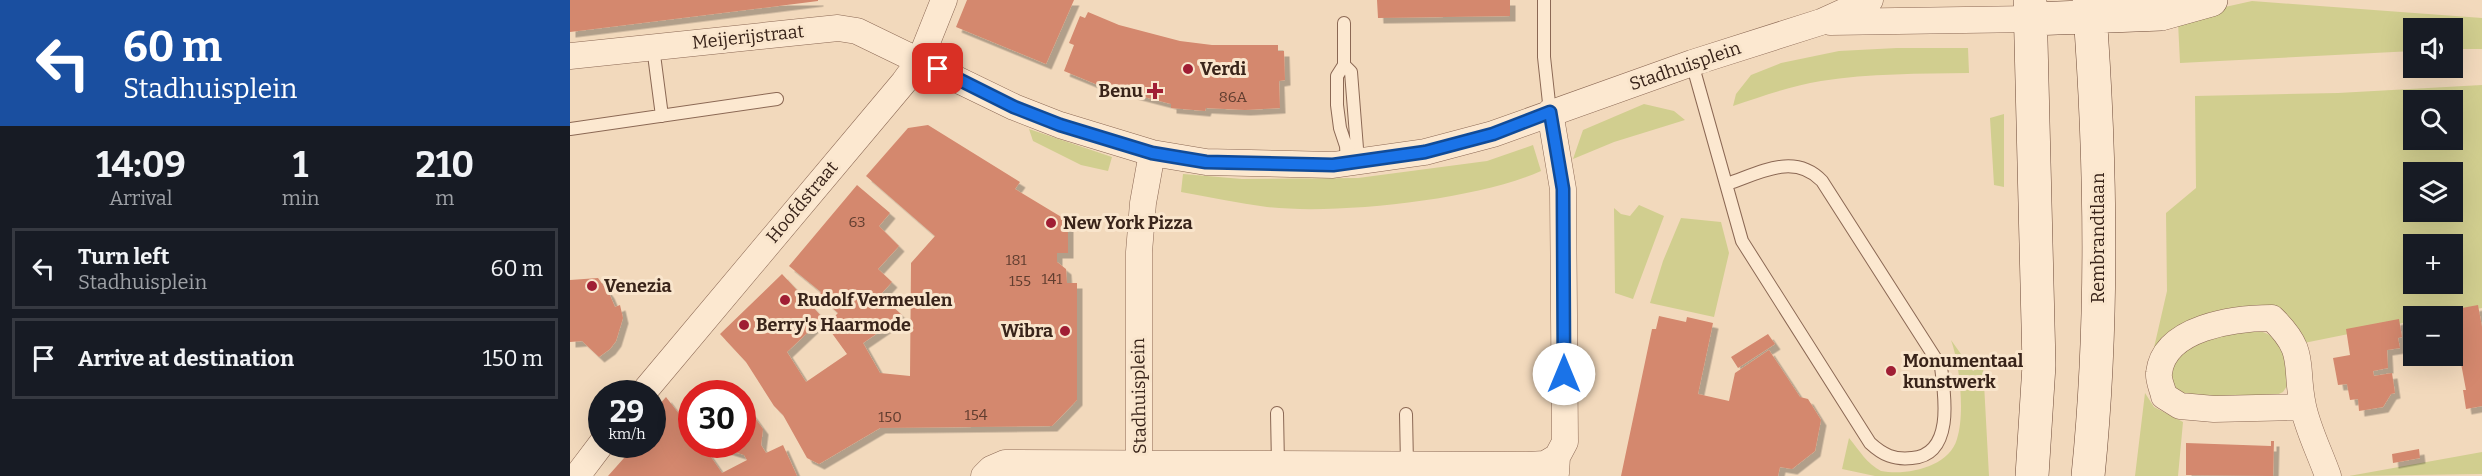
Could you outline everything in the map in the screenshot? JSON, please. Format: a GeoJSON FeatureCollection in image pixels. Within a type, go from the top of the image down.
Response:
{"type":"FeatureCollection","features":[{"type":"Feature","properties":{"kind":"main road"},"geometry":{"type":"LineString","coordinates":[[2032,476],[2039,354],[2030,10],[2090,8],[2161,14],[2211,0]]}},
{"type":"Feature","properties":{"kind":"main road","name":"Rembrandtlaan"},"geometry":{"type":"LineString","coordinates":[[2088,476],[2098,319],[2097,124],[2090,8]]}},
{"type":"Feature","properties":{"kind":"street","name":"Hoofdstraat"},"geometry":{"type":"LineString","coordinates":[[654,380],[904,82],[920,60],[944,0]]}},
{"type":"Feature","properties":{"kind":"street","name":"Stadhuisplein"},"geometry":{"type":"LineString","coordinates":[[920,60],[1014,107],[1060,125],[1152,153],[1206,162],[1333,165],[1425,152],[1493,134],[1692,63],[1820,11],[1870,0]]}},
{"type":"Feature","properties":{"kind":"street","name":"Stadhuisplein"},"geometry":{"type":"LineString","coordinates":[[1820,11],[2030,10]]}},
{"type":"Feature","properties":{"kind":"street","name":"Meijerijstraat"},"geometry":{"type":"LineString","coordinates":[[570,56],[838,28],[857,32],[920,60]]}},
{"type":"Feature","properties":{"kind":"street","name":"Stadhuisplein"},"geometry":{"type":"LineString","coordinates":[[1152,153],[1143,203],[1138,252],[1139,463],[1407,465],[1462,471],[1545,464],[1557,466],[1564,442],[1563,189],[1550,112]]}},
{"type":"Feature","properties":{"kind":"street"},"geometry":{"type":"LineString","coordinates":[[2303,406],[2214,409],[2180,406],[2164,396],[2158,374],[2168,349],[2181,337],[2243,318],[2272,318],[2287,333],[2298,355],[2303,406],[2328,476]]}},
{"type":"Feature","properties":{"kind":"street"},"geometry":{"type":"LineString","coordinates":[[577,476],[591,458]]}},
{"type":"Feature","properties":{"kind":"street"},"geometry":{"type":"LineString","coordinates":[[984,476],[1005,463],[1139,463]]}},
{"type":"Feature","properties":{"kind":"lane"},"geometry":{"type":"LineString","coordinates":[[1544,0],[1544,57],[1550,112]]}},
{"type":"Feature","properties":{"kind":"lane"},"geometry":{"type":"LineString","coordinates":[[1344,23],[1344,65],[1352,72],[1352,162]]}},
{"type":"Feature","properties":{"kind":"lane"},"geometry":{"type":"LineString","coordinates":[[653,47],[662,116]]}},
{"type":"Feature","properties":{"kind":"lane"},"geometry":{"type":"LineString","coordinates":[[1692,63],[1742,241],[1869,443],[1884,455],[1900,459],[1919,458],[1932,451],[1942,431],[1946,403],[1941,367],[1822,181],[1804,167],[1792,165],[1727,183]]}},
{"type":"Feature","properties":{"kind":"lane"},"geometry":{"type":"LineString","coordinates":[[570,129],[777,99]]}},
{"type":"Feature","properties":{"kind":"lane"},"geometry":{"type":"LineString","coordinates":[[1277,413],[1278,465]]}},
{"type":"Feature","properties":{"kind":"lane"},"geometry":{"type":"LineString","coordinates":[[1406,414],[1407,465]]}},
{"type":"Feature","properties":{"kind":"shaded area"},"geometry":{"type":"Polygon","coordinates":[[[2252,1],[2482,18],[2482,49],[2463,49],[2463,18],[2403,18],[2403,52],[2180,63],[2178,22],[2207,11],[2252,1]]]}},
{"type":"Feature","properties":{"kind":"shaded area"},"geometry":{"type":"Polygon","coordinates":[[[1968,48],[1969,73],[1895,74],[1839,78],[1788,88],[1733,106],[1736,94],[1751,75],[1781,63],[1839,51],[1968,48]]]}},
{"type":"Feature","properties":{"kind":"shaded area"},"geometry":{"type":"Polygon","coordinates":[[[2482,85],[2482,308],[2463,311],[2463,306],[2403,306],[2403,323],[2299,344],[2257,310],[2150,365],[2167,291],[2166,213],[2196,188],[2195,96],[2338,93],[2482,85]]]}},
{"type":"Feature","properties":{"kind":"shaded area"},"geometry":{"type":"Polygon","coordinates":[[[1644,104],[1674,111],[1685,120],[1614,142],[1573,159],[1583,130],[1644,104]]]}},
{"type":"Feature","properties":{"kind":"shaded area"},"geometry":{"type":"Polygon","coordinates":[[[2004,114],[2004,187],[1994,185],[1990,118],[2004,114]]]}},
{"type":"Feature","properties":{"kind":"shaded area"},"geometry":{"type":"Polygon","coordinates":[[[1029,129],[1112,157],[1108,171],[1081,165],[1033,141],[1029,129]]]}},
{"type":"Feature","properties":{"kind":"shaded area"},"geometry":{"type":"Polygon","coordinates":[[[1533,145],[1541,171],[1481,190],[1406,203],[1368,207],[1296,209],[1267,207],[1181,192],[1183,174],[1242,179],[1358,178],[1487,161],[1533,145]]]}},
{"type":"Feature","properties":{"kind":"shaded area"},"geometry":{"type":"Polygon","coordinates":[[[1639,205],[1664,216],[1633,299],[1615,293],[1614,208],[1621,214],[1630,216],[1639,205]]]}},
{"type":"Feature","properties":{"kind":"shaded area"},"geometry":{"type":"Polygon","coordinates":[[[1681,218],[1721,222],[1729,253],[1714,317],[1650,303],[1663,261],[1681,218]]]}},
{"type":"Feature","properties":{"kind":"shaded area"},"geometry":{"type":"Polygon","coordinates":[[[2240,328],[2264,333],[2272,336],[2278,342],[2282,348],[2291,380],[2283,392],[2270,398],[2188,397],[2175,386],[2171,375],[2181,347],[2240,328]]]}},
{"type":"Feature","properties":{"kind":"shaded area"},"geometry":{"type":"Polygon","coordinates":[[[1951,340],[1973,371],[1983,365],[1989,476],[1875,476],[1842,469],[1849,438],[1872,465],[1881,471],[1903,472],[1926,467],[1945,457],[1953,449],[1959,429],[1961,403],[1959,376],[1951,340]]]}},
{"type":"Feature","properties":{"kind":"shaded area"},"geometry":{"type":"Polygon","coordinates":[[[2145,393],[2154,407],[2183,422],[2178,476],[2135,476],[2145,393]]]}},
{"type":"Feature","properties":{"kind":"shaded area"},"geometry":{"type":"Polygon","coordinates":[[[2482,452],[2482,474],[2349,476],[2482,452]]]}},
{"type":"Feature","properties":{"kind":"building"},"geometry":{"type":"Polygon","coordinates":[[[570,0],[818,0],[818,1],[570,32],[570,0]]]}},
{"type":"Feature","properties":{"kind":"building"},"geometry":{"type":"Polygon","coordinates":[[[967,0],[1074,0],[1046,64],[956,27],[967,0]]]}},
{"type":"Feature","properties":{"kind":"building"},"geometry":{"type":"Polygon","coordinates":[[[1377,0],[1510,0],[1510,16],[1378,18],[1377,0]]]}},
{"type":"Feature","properties":{"kind":"building"},"geometry":{"type":"Polygon","coordinates":[[[1088,12],[1119,25],[1180,41],[1212,45],[1278,45],[1278,51],[1284,51],[1285,80],[1279,81],[1280,108],[1245,110],[1206,108],[1205,111],[1171,108],[1171,104],[1098,85],[1064,71],[1074,45],[1069,43],[1080,16],[1085,18],[1088,12]]]}},
{"type":"Feature","properties":{"kind":"building"},"geometry":{"type":"Polygon","coordinates":[[[928,125],[1020,182],[1015,189],[1068,221],[1068,253],[1057,253],[1057,262],[1066,269],[1067,283],[1077,283],[1077,400],[1052,426],[880,428],[819,464],[807,458],[783,415],[774,406],[746,362],[720,334],[782,274],[823,318],[787,352],[806,382],[847,354],[826,325],[838,313],[818,295],[821,292],[789,266],[857,185],[890,213],[879,226],[899,246],[878,269],[892,282],[880,295],[902,315],[863,343],[880,373],[910,376],[911,263],[935,236],[866,176],[908,128],[928,125]]]}},
{"type":"Feature","properties":{"kind":"building"},"geometry":{"type":"Polygon","coordinates":[[[598,278],[609,293],[615,307],[620,305],[623,318],[616,341],[599,357],[582,341],[570,342],[570,280],[598,278]]]}},
{"type":"Feature","properties":{"kind":"building"},"geometry":{"type":"Polygon","coordinates":[[[2478,305],[2482,327],[2482,406],[2466,409],[2463,390],[2466,390],[2462,366],[2463,308],[2478,305]]]}},
{"type":"Feature","properties":{"kind":"building"},"geometry":{"type":"Polygon","coordinates":[[[1659,316],[1686,322],[1687,317],[1713,323],[1698,394],[1729,401],[1735,373],[1769,350],[1800,397],[1808,399],[1821,420],[1815,451],[1792,469],[1780,467],[1778,476],[1621,476],[1652,329],[1656,329],[1659,316]]]}},
{"type":"Feature","properties":{"kind":"building"},"geometry":{"type":"Polygon","coordinates":[[[2399,319],[2402,337],[2398,338],[2400,348],[2387,350],[2388,368],[2373,371],[2374,376],[2392,373],[2395,393],[2391,394],[2383,407],[2359,411],[2358,399],[2350,400],[2347,384],[2338,385],[2333,358],[2350,355],[2346,329],[2399,319]]]}},
{"type":"Feature","properties":{"kind":"building"},"geometry":{"type":"Polygon","coordinates":[[[1768,334],[1775,344],[1738,368],[1731,357],[1768,334]]]}},
{"type":"Feature","properties":{"kind":"building"},"geometry":{"type":"Polygon","coordinates":[[[666,397],[678,413],[678,458],[712,458],[722,473],[747,460],[746,458],[756,458],[756,419],[763,429],[761,445],[766,453],[783,445],[797,476],[608,476],[624,458],[666,458],[666,397]]]}},
{"type":"Feature","properties":{"kind":"building"},"geometry":{"type":"Polygon","coordinates":[[[2271,441],[2274,441],[2273,476],[2186,475],[2186,443],[2271,446],[2271,441]]]}},
{"type":"Feature","properties":{"kind":"building"},"geometry":{"type":"Polygon","coordinates":[[[2419,449],[2420,458],[2393,463],[2392,454],[2419,449]]]}},
{"type":"Feature","properties":{"kind":"place","name":"Verdi"},"geometry":{"type":"Point","coordinates":[1188,69]}},
{"type":"Feature","properties":{"kind":"place","name":"Benu"},"geometry":{"type":"Point","coordinates":[1155,91]}},
{"type":"Feature","properties":{"kind":"place","name":"New York Pizza"},"geometry":{"type":"Point","coordinates":[1051,223]}},
{"type":"Feature","properties":{"kind":"place","name":"Venezia"},"geometry":{"type":"Point","coordinates":[592,286]}},
{"type":"Feature","properties":{"kind":"place","name":"Rudolf Vermeulen"},"geometry":{"type":"Point","coordinates":[785,300]}},
{"type":"Feature","properties":{"kind":"place","name":"Berry's Haarmode"},"geometry":{"type":"Point","coordinates":[744,325]}},
{"type":"Feature","properties":{"kind":"place","name":"Wibra"},"geometry":{"type":"Point","coordinates":[1065,331]}},
{"type":"Feature","properties":{"kind":"place","name":"Monumentaal kunstwerk"},"geometry":{"type":"Point","coordinates":[1891,371]}},
{"type":"Feature","properties":{"kind":"route"},"geometry":{"type":"LineString","coordinates":[[938,69],[1014,107],[1060,125],[1152,153],[1206,162],[1333,165],[1425,152],[1493,134],[1550,112],[1563,189],[1564,374]]}}]}
